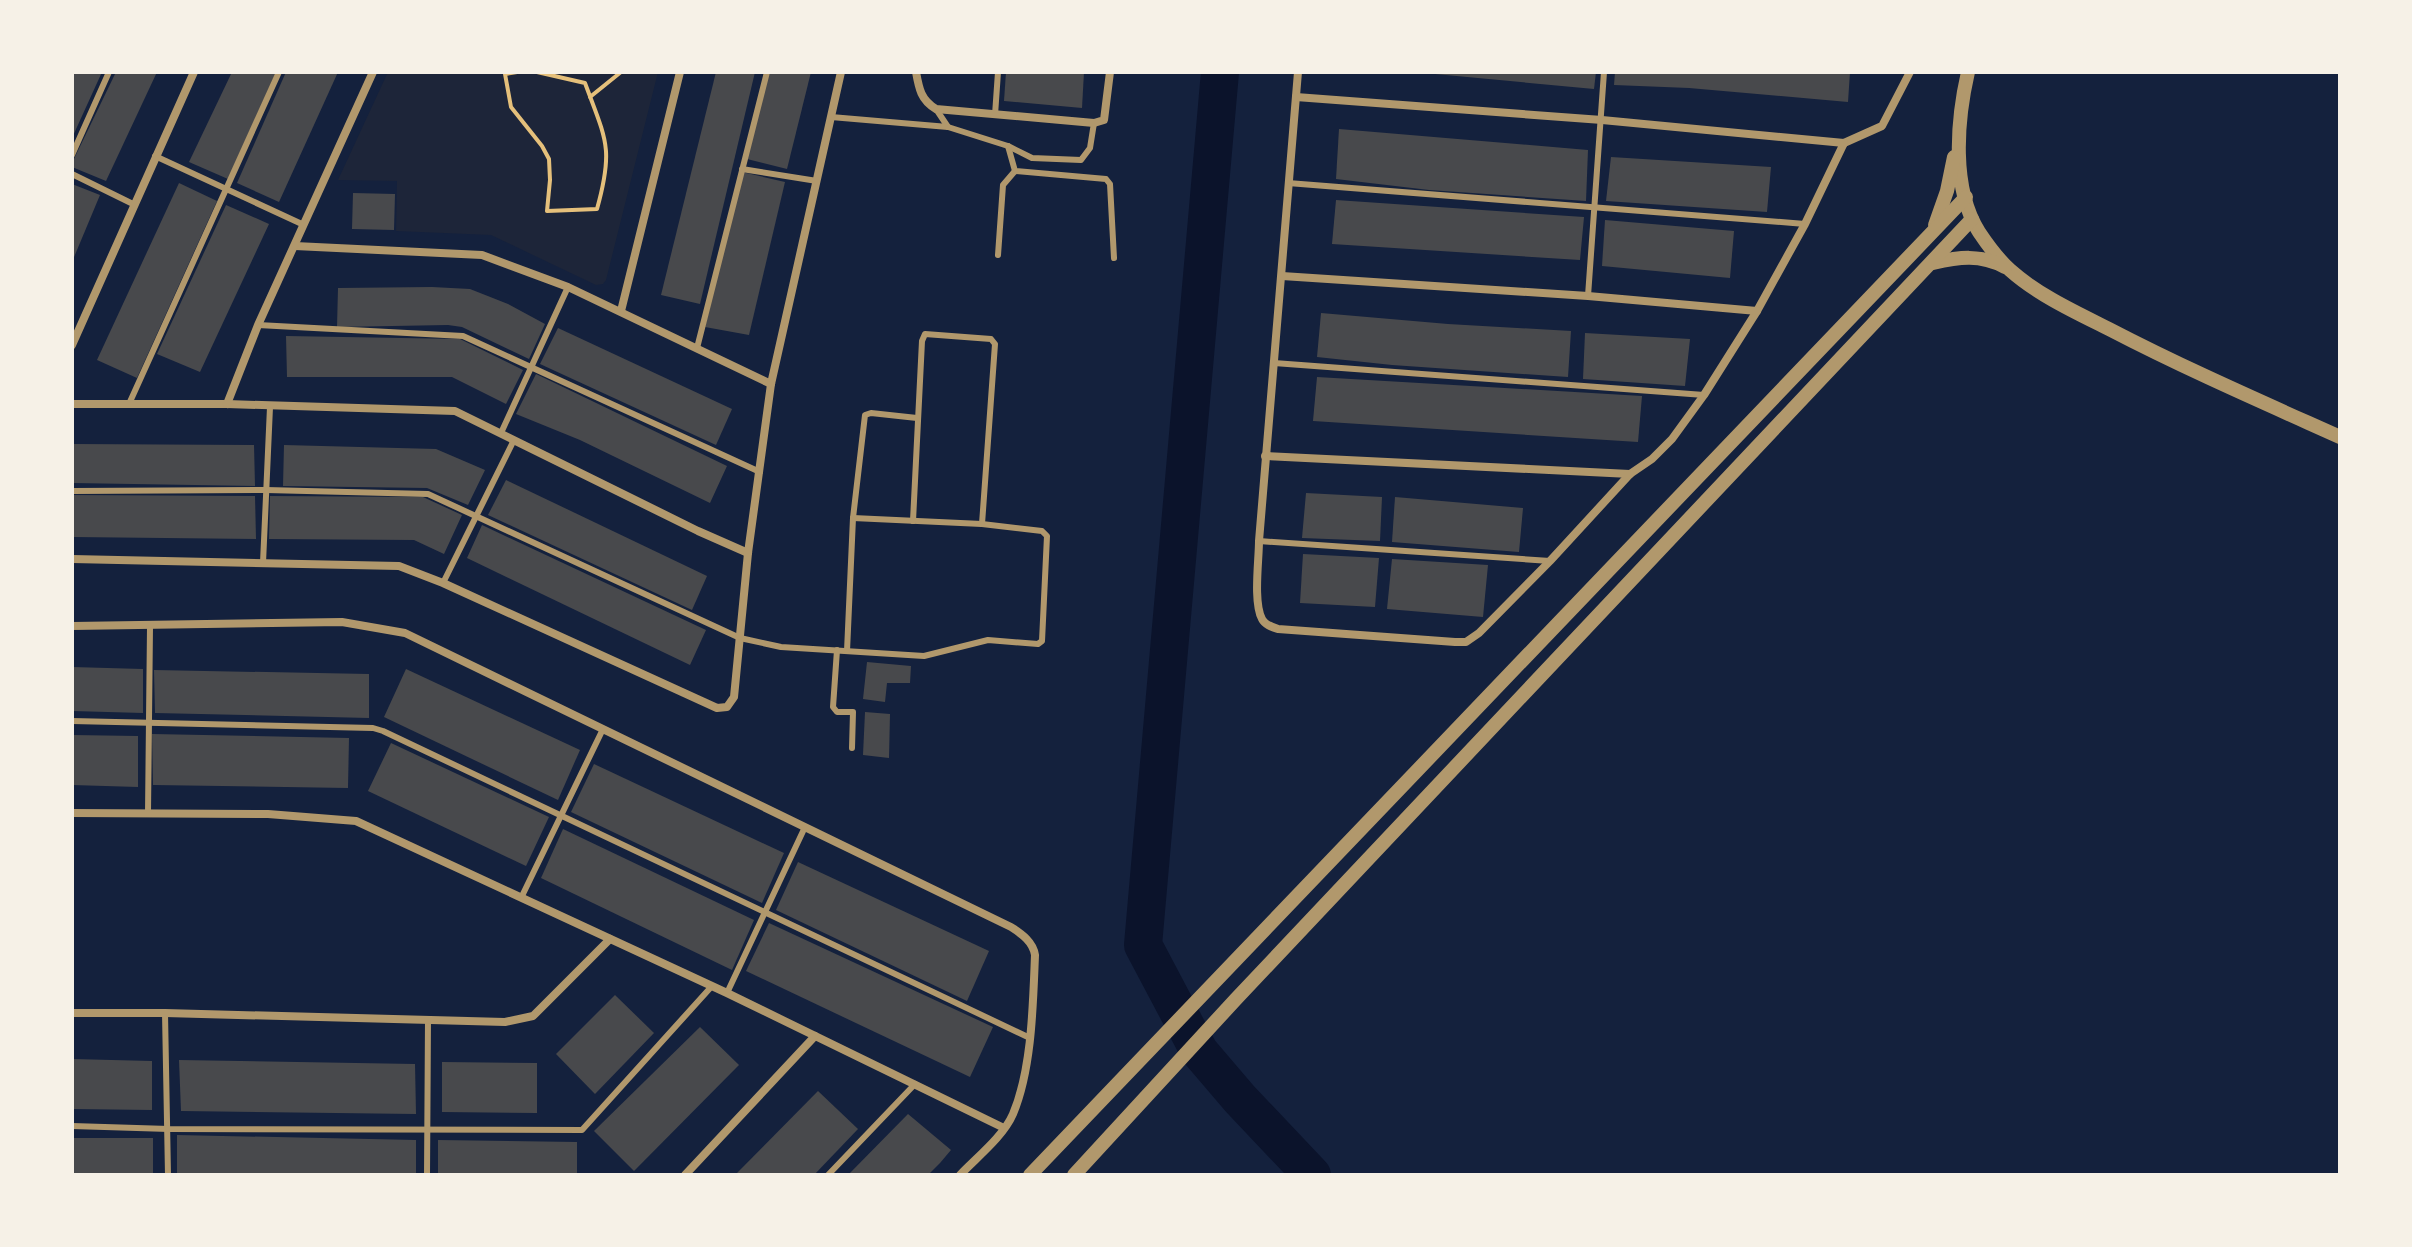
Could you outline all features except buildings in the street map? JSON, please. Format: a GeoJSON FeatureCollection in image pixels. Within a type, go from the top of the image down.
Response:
{"type":"FeatureCollection","features":[{"type":"Feature","properties":{"kind":"street"},"geometry":{"type":"LineString","coordinates":[[72,345],[194,72]]}},
{"type":"Feature","properties":{"kind":"street"},"geometry":{"type":"LineString","coordinates":[[227,404],[258,325],[373,72]]}},
{"type":"Feature","properties":{"kind":"street"},"geometry":{"type":"LineString","coordinates":[[621,311],[680,72]]}},
{"type":"Feature","properties":{"kind":"street"},"geometry":{"type":"LineString","coordinates":[[72,559],[399,566],[443,583],[717,708],[727,707],[734,697],[748,553],[771,384],[841,72]]}},
{"type":"Feature","properties":{"kind":"street"},"geometry":{"type":"LineString","coordinates":[[916,72],[919,91],[926,103],[936,109],[1094,123],[1104,120],[1110,72]]}},
{"type":"Feature","properties":{"kind":"street"},"geometry":{"type":"LineString","coordinates":[[1298,72],[1259,541],[1258,605],[1264,622],[1278,629],[1466,642],[1486,625],[1630,474],[1652,459],[1672,439],[1757,311],[1805,224],[1844,143]]}},
{"type":"Feature","properties":{"kind":"street"},"geometry":{"type":"LineString","coordinates":[[1296,97],[1602,120],[1844,143],[1882,126],[1910,72]]}},
{"type":"Feature","properties":{"kind":"street"},"geometry":{"type":"LineString","coordinates":[[1932,233],[1949,183],[1968,72]]}},
{"type":"Feature","properties":{"kind":"street"},"geometry":{"type":"LineString","coordinates":[[1958,129],[1961,180],[1972,219],[2009,269]]}},
{"type":"Feature","properties":{"kind":"street"},"geometry":{"type":"LineString","coordinates":[[1030,1175],[1966,197]]}},
{"type":"Feature","properties":{"kind":"street"},"geometry":{"type":"LineString","coordinates":[[1074,1175],[1236,999],[1972,219]]}},
{"type":"Feature","properties":{"kind":"street"},"geometry":{"type":"LineString","coordinates":[[295,246],[482,255],[568,287],[771,384]]}},
{"type":"Feature","properties":{"kind":"street"},"geometry":{"type":"LineString","coordinates":[[1933,263],[1970,257],[1990,260],[2009,269],[2055,301],[2175,364],[2340,437]]}},
{"type":"Feature","properties":{"kind":"street"},"geometry":{"type":"LineString","coordinates":[[1282,276],[1588,296],[1757,311]]}},
{"type":"Feature","properties":{"kind":"street"},"geometry":{"type":"LineString","coordinates":[[72,404],[227,404],[455,411],[748,553]]}},
{"type":"Feature","properties":{"kind":"street"},"geometry":{"type":"LineString","coordinates":[[1265,456],[1630,474]]}},
{"type":"Feature","properties":{"kind":"street"},"geometry":{"type":"LineString","coordinates":[[72,626],[342,622],[405,633],[1011,927],[1034,948],[1030,1038],[1013,1115],[960,1175]]}},
{"type":"Feature","properties":{"kind":"street"},"geometry":{"type":"LineString","coordinates":[[72,813],[268,814],[356,821],[727,993],[1004,1128]]}},
{"type":"Feature","properties":{"kind":"street"},"geometry":{"type":"LineString","coordinates":[[72,1013],[505,1022],[533,1016],[610,939]]}},
{"type":"Feature","properties":{"kind":"street"},"geometry":{"type":"LineString","coordinates":[[685,1175],[815,1036]]}},
{"type":"Feature","properties":{"kind":"lane"},"geometry":{"type":"LineString","coordinates":[[72,155],[109,72]]}},
{"type":"Feature","properties":{"kind":"lane"},"geometry":{"type":"LineString","coordinates":[[129,405],[279,72]]}},
{"type":"Feature","properties":{"kind":"lane"},"geometry":{"type":"LineString","coordinates":[[697,348],[767,72]]}},
{"type":"Feature","properties":{"kind":"lane"},"geometry":{"type":"LineString","coordinates":[[995,115],[998,72]]}},
{"type":"Feature","properties":{"kind":"lane"},"geometry":{"type":"LineString","coordinates":[[1588,296],[1604,72]]}},
{"type":"Feature","properties":{"kind":"lane"},"geometry":{"type":"LineString","coordinates":[[936,109],[948,127]]}},
{"type":"Feature","properties":{"kind":"lane"},"geometry":{"type":"LineString","coordinates":[[831,117],[948,127],[1008,146],[1032,158],[1081,160],[1090,148],[1094,123]]}},
{"type":"Feature","properties":{"kind":"lane"},"geometry":{"type":"LineString","coordinates":[[1008,146],[1015,171]]}},
{"type":"Feature","properties":{"kind":"lane"},"geometry":{"type":"LineString","coordinates":[[155,156],[305,225]]}},
{"type":"Feature","properties":{"kind":"lane"},"geometry":{"type":"LineString","coordinates":[[742,169],[817,181]]}},
{"type":"Feature","properties":{"kind":"lane"},"geometry":{"type":"LineString","coordinates":[[998,255],[1003,185],[1015,171]]}},
{"type":"Feature","properties":{"kind":"lane"},"geometry":{"type":"LineString","coordinates":[[1015,171],[1106,179],[1110,184],[1114,258]]}},
{"type":"Feature","properties":{"kind":"lane"},"geometry":{"type":"LineString","coordinates":[[72,174],[133,204]]}},
{"type":"Feature","properties":{"kind":"lane"},"geometry":{"type":"LineString","coordinates":[[1288,183],[1805,224]]}},
{"type":"Feature","properties":{"kind":"lane"},"geometry":{"type":"LineString","coordinates":[[501,433],[568,287]]}},
{"type":"Feature","properties":{"kind":"lane"},"geometry":{"type":"LineString","coordinates":[[258,325],[463,336],[761,472]]}},
{"type":"Feature","properties":{"kind":"lane"},"geometry":{"type":"LineString","coordinates":[[913,521],[917,418],[925,334],[991,339],[995,344],[982,524]]}},
{"type":"Feature","properties":{"kind":"lane"},"geometry":{"type":"LineString","coordinates":[[1274,363],[1704,395]]}},
{"type":"Feature","properties":{"kind":"lane"},"geometry":{"type":"LineString","coordinates":[[263,563],[270,407]]}},
{"type":"Feature","properties":{"kind":"lane"},"geometry":{"type":"LineString","coordinates":[[847,651],[853,518],[865,415],[917,418]]}},
{"type":"Feature","properties":{"kind":"lane"},"geometry":{"type":"LineString","coordinates":[[443,583],[514,440]]}},
{"type":"Feature","properties":{"kind":"lane"},"geometry":{"type":"LineString","coordinates":[[72,491],[266,490],[428,494],[740,638],[781,647],[924,656],[988,640],[1038,644],[1042,641],[1047,536],[1042,531],[982,524],[853,518]]}},
{"type":"Feature","properties":{"kind":"lane"},"geometry":{"type":"LineString","coordinates":[[1259,541],[1550,561]]}},
{"type":"Feature","properties":{"kind":"lane"},"geometry":{"type":"LineString","coordinates":[[148,813],[150,627]]}},
{"type":"Feature","properties":{"kind":"lane"},"geometry":{"type":"LineString","coordinates":[[837,650],[833,707],[837,712],[853,712],[852,748]]}},
{"type":"Feature","properties":{"kind":"lane"},"geometry":{"type":"LineString","coordinates":[[72,721],[373,728],[562,814],[1030,1038]]}},
{"type":"Feature","properties":{"kind":"lane"},"geometry":{"type":"LineString","coordinates":[[522,896],[603,729]]}},
{"type":"Feature","properties":{"kind":"lane"},"geometry":{"type":"LineString","coordinates":[[727,993],[805,827]]}},
{"type":"Feature","properties":{"kind":"lane"},"geometry":{"type":"LineString","coordinates":[[72,1126],[582,1130],[712,986]]}},
{"type":"Feature","properties":{"kind":"lane"},"geometry":{"type":"LineString","coordinates":[[165,1013],[168,1175]]}},
{"type":"Feature","properties":{"kind":"lane"},"geometry":{"type":"LineString","coordinates":[[427,1175],[428,1020]]}},
{"type":"Feature","properties":{"kind":"lane"},"geometry":{"type":"LineString","coordinates":[[828,1175],[915,1084]]}},
{"type":"Feature","properties":{"kind":"path"},"geometry":{"type":"LineString","coordinates":[[517,72],[505,74],[511,107],[549,159],[547,211],[597,209],[608,159],[606,139],[585,83],[537,72]]}},
{"type":"Feature","properties":{"kind":"path"},"geometry":{"type":"LineString","coordinates":[[590,97],[621,72]]}},
{"type":"Feature","properties":{"kind":"shaded area"},"geometry":{"type":"Polygon","coordinates":[[[388,72],[658,72],[603,284],[596,285],[491,235],[396,231],[397,181],[338,180],[388,72]]]}},
{"type":"Feature","properties":{"kind":"waterway"},"geometry":{"type":"LineString","coordinates":[[1220,72],[1143,945],[1199,1051],[1312,1175]]}}]}
